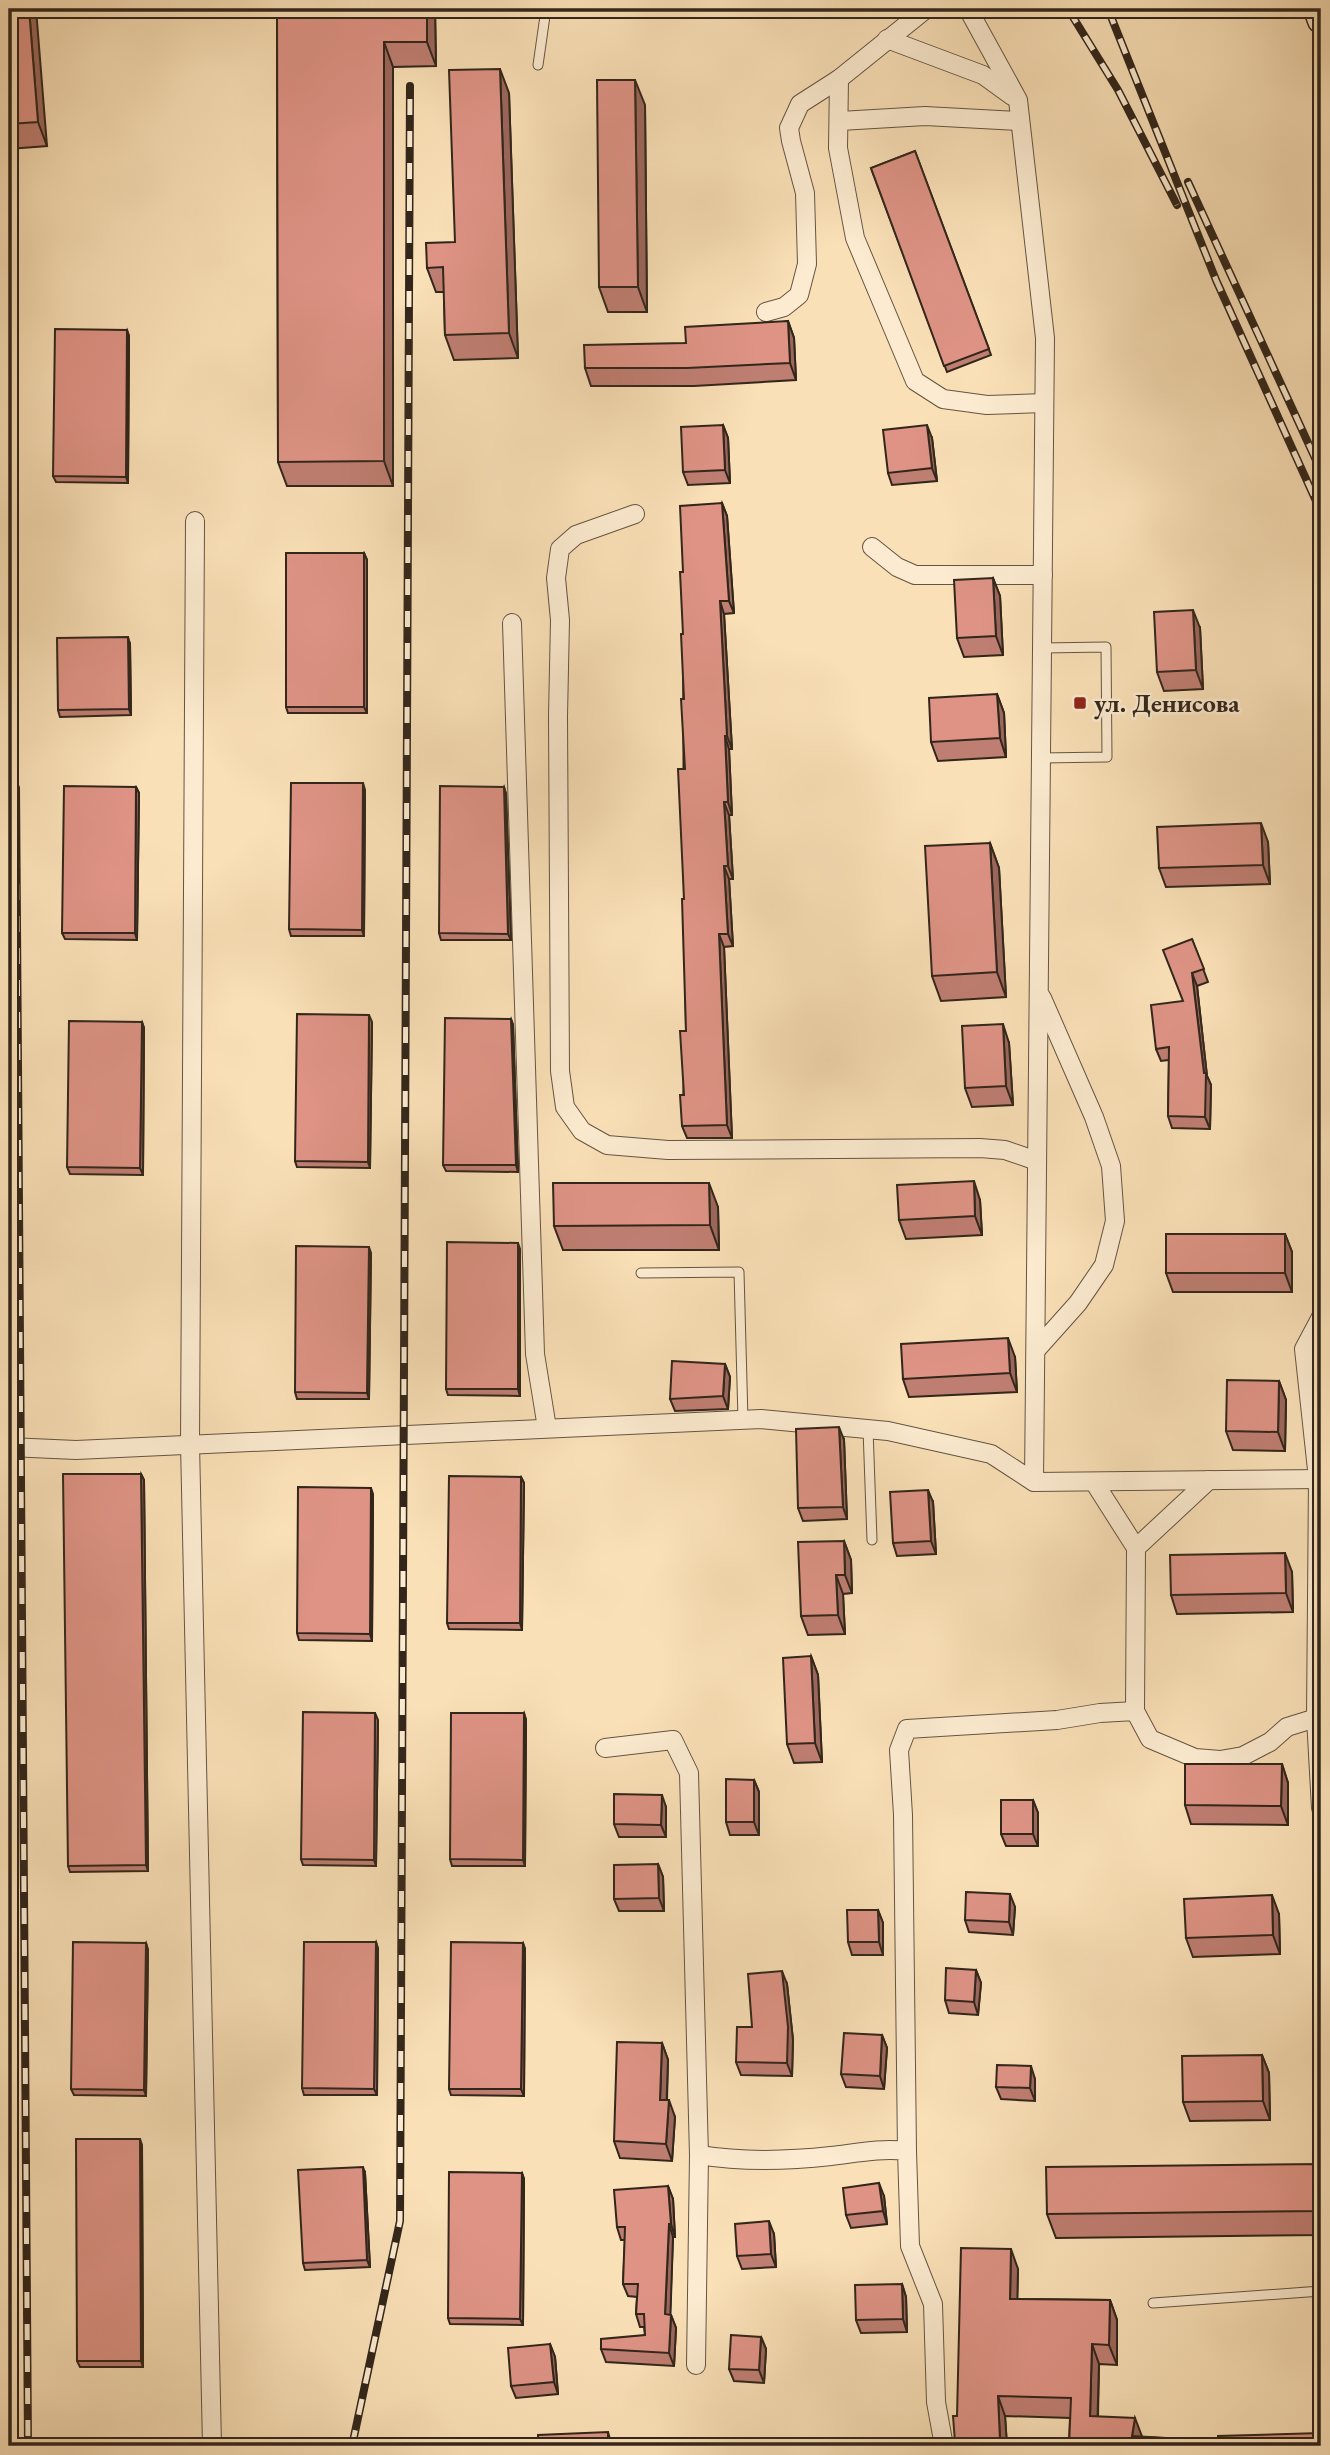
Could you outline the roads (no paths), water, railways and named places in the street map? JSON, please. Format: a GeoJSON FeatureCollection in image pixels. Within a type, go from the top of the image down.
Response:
{"type":"FeatureCollection","features":[{"type":"Feature","properties":{"kind":"street"},"geometry":{"type":"LineString","coordinates":[[766,312],[784,307],[799,295],[807,264],[805,193],[789,128],[800,104],[839,79],[926,9]]}},
{"type":"Feature","properties":{"kind":"street"},"geometry":{"type":"LineString","coordinates":[[968,9],[1018,100],[1045,338],[1034,1482]]}},
{"type":"Feature","properties":{"kind":"street"},"geometry":{"type":"LineString","coordinates":[[887,39],[983,75],[1018,100]]}},
{"type":"Feature","properties":{"kind":"street"},"geometry":{"type":"LineString","coordinates":[[839,79],[838,148],[855,238],[915,381],[943,400],[987,405],[1044,403]]}},
{"type":"Feature","properties":{"kind":"street"},"geometry":{"type":"LineString","coordinates":[[840,121],[925,116],[1020,121]]}},
{"type":"Feature","properties":{"kind":"street"},"geometry":{"type":"LineString","coordinates":[[635,514],[576,535],[560,549],[556,578],[560,620],[560,1071],[565,1107],[582,1131],[607,1145],[668,1150],[980,1148],[1005,1150],[1037,1161]]}},
{"type":"Feature","properties":{"kind":"street"},"geometry":{"type":"LineString","coordinates":[[195,521],[190,1444],[212,2446]]}},
{"type":"Feature","properties":{"kind":"street"},"geometry":{"type":"LineString","coordinates":[[872,547],[897,567],[915,575],[1043,575]]}},
{"type":"Feature","properties":{"kind":"street"},"geometry":{"type":"LineString","coordinates":[[512,623],[535,1354],[548,1428]]}},
{"type":"Feature","properties":{"kind":"street"},"geometry":{"type":"LineString","coordinates":[[1036,1350],[1078,1303],[1104,1265],[1115,1221],[1111,1166],[1094,1117],[1039,989]]}},
{"type":"Feature","properties":{"kind":"street"},"geometry":{"type":"LineString","coordinates":[[1321,1317],[1304,1349],[1320,1479],[1316,1718],[1321,1808]]}},
{"type":"Feature","properties":{"kind":"street"},"geometry":{"type":"LineString","coordinates":[[9,1447],[76,1450],[761,1419],[888,1431],[991,1454],[1034,1482],[1320,1479]]}},
{"type":"Feature","properties":{"kind":"street"},"geometry":{"type":"LineString","coordinates":[[1136,1548],[1209,1480]]}},
{"type":"Feature","properties":{"kind":"street"},"geometry":{"type":"LineString","coordinates":[[1094,1482],[1136,1548],[1135,1711],[1150,1739],[1195,1758],[1220,1760],[1243,1756],[1270,1742],[1287,1727],[1316,1718]]}},
{"type":"Feature","properties":{"kind":"street"},"geometry":{"type":"LineString","coordinates":[[944,2446],[936,2402],[933,2304],[910,2246],[903,1815],[899,1750],[907,1729],[1057,1720],[1135,1711]]}},
{"type":"Feature","properties":{"kind":"street"},"geometry":{"type":"LineString","coordinates":[[605,1748],[673,1740],[689,1773],[699,2155],[696,2365]]}},
{"type":"Feature","properties":{"kind":"street"},"geometry":{"type":"LineString","coordinates":[[699,2155],[730,2160],[781,2160],[884,2148],[907,2151]]}},
{"type":"Feature","properties":{"kind":"lane"},"geometry":{"type":"LineString","coordinates":[[538,65],[545,9]]}},
{"type":"Feature","properties":{"kind":"lane"},"geometry":{"type":"LineString","coordinates":[[1041,758],[1107,757],[1106,647],[1043,648]]}},
{"type":"Feature","properties":{"kind":"lane"},"geometry":{"type":"LineString","coordinates":[[641,1273],[738,1272],[743,1420]]}},
{"type":"Feature","properties":{"kind":"lane"},"geometry":{"type":"LineString","coordinates":[[868,1429],[873,1540]]}},
{"type":"Feature","properties":{"kind":"lane"},"geometry":{"type":"LineString","coordinates":[[1153,2303],[1321,2291]]}},
{"type":"Feature","properties":{"kind":"railway"},"geometry":{"type":"LineString","coordinates":[[1068,9],[1118,90],[1177,205]]}},
{"type":"Feature","properties":{"kind":"railway"},"geometry":{"type":"LineString","coordinates":[[1108,9],[1216,280],[1321,512]]}},
{"type":"Feature","properties":{"kind":"railway"},"geometry":{"type":"LineString","coordinates":[[352,2446],[400,2221],[410,86]]}},
{"type":"Feature","properties":{"kind":"railway"},"geometry":{"type":"LineString","coordinates":[[1188,182],[1321,471]]}},
{"type":"Feature","properties":{"kind":"railway"},"geometry":{"type":"LineString","coordinates":[[16,788],[28,2446]]}},
{"type":"Feature","properties":{"kind":"place","name":"ул. Денисова"},"geometry":{"type":"Point","coordinates":[1080,703]}}]}
